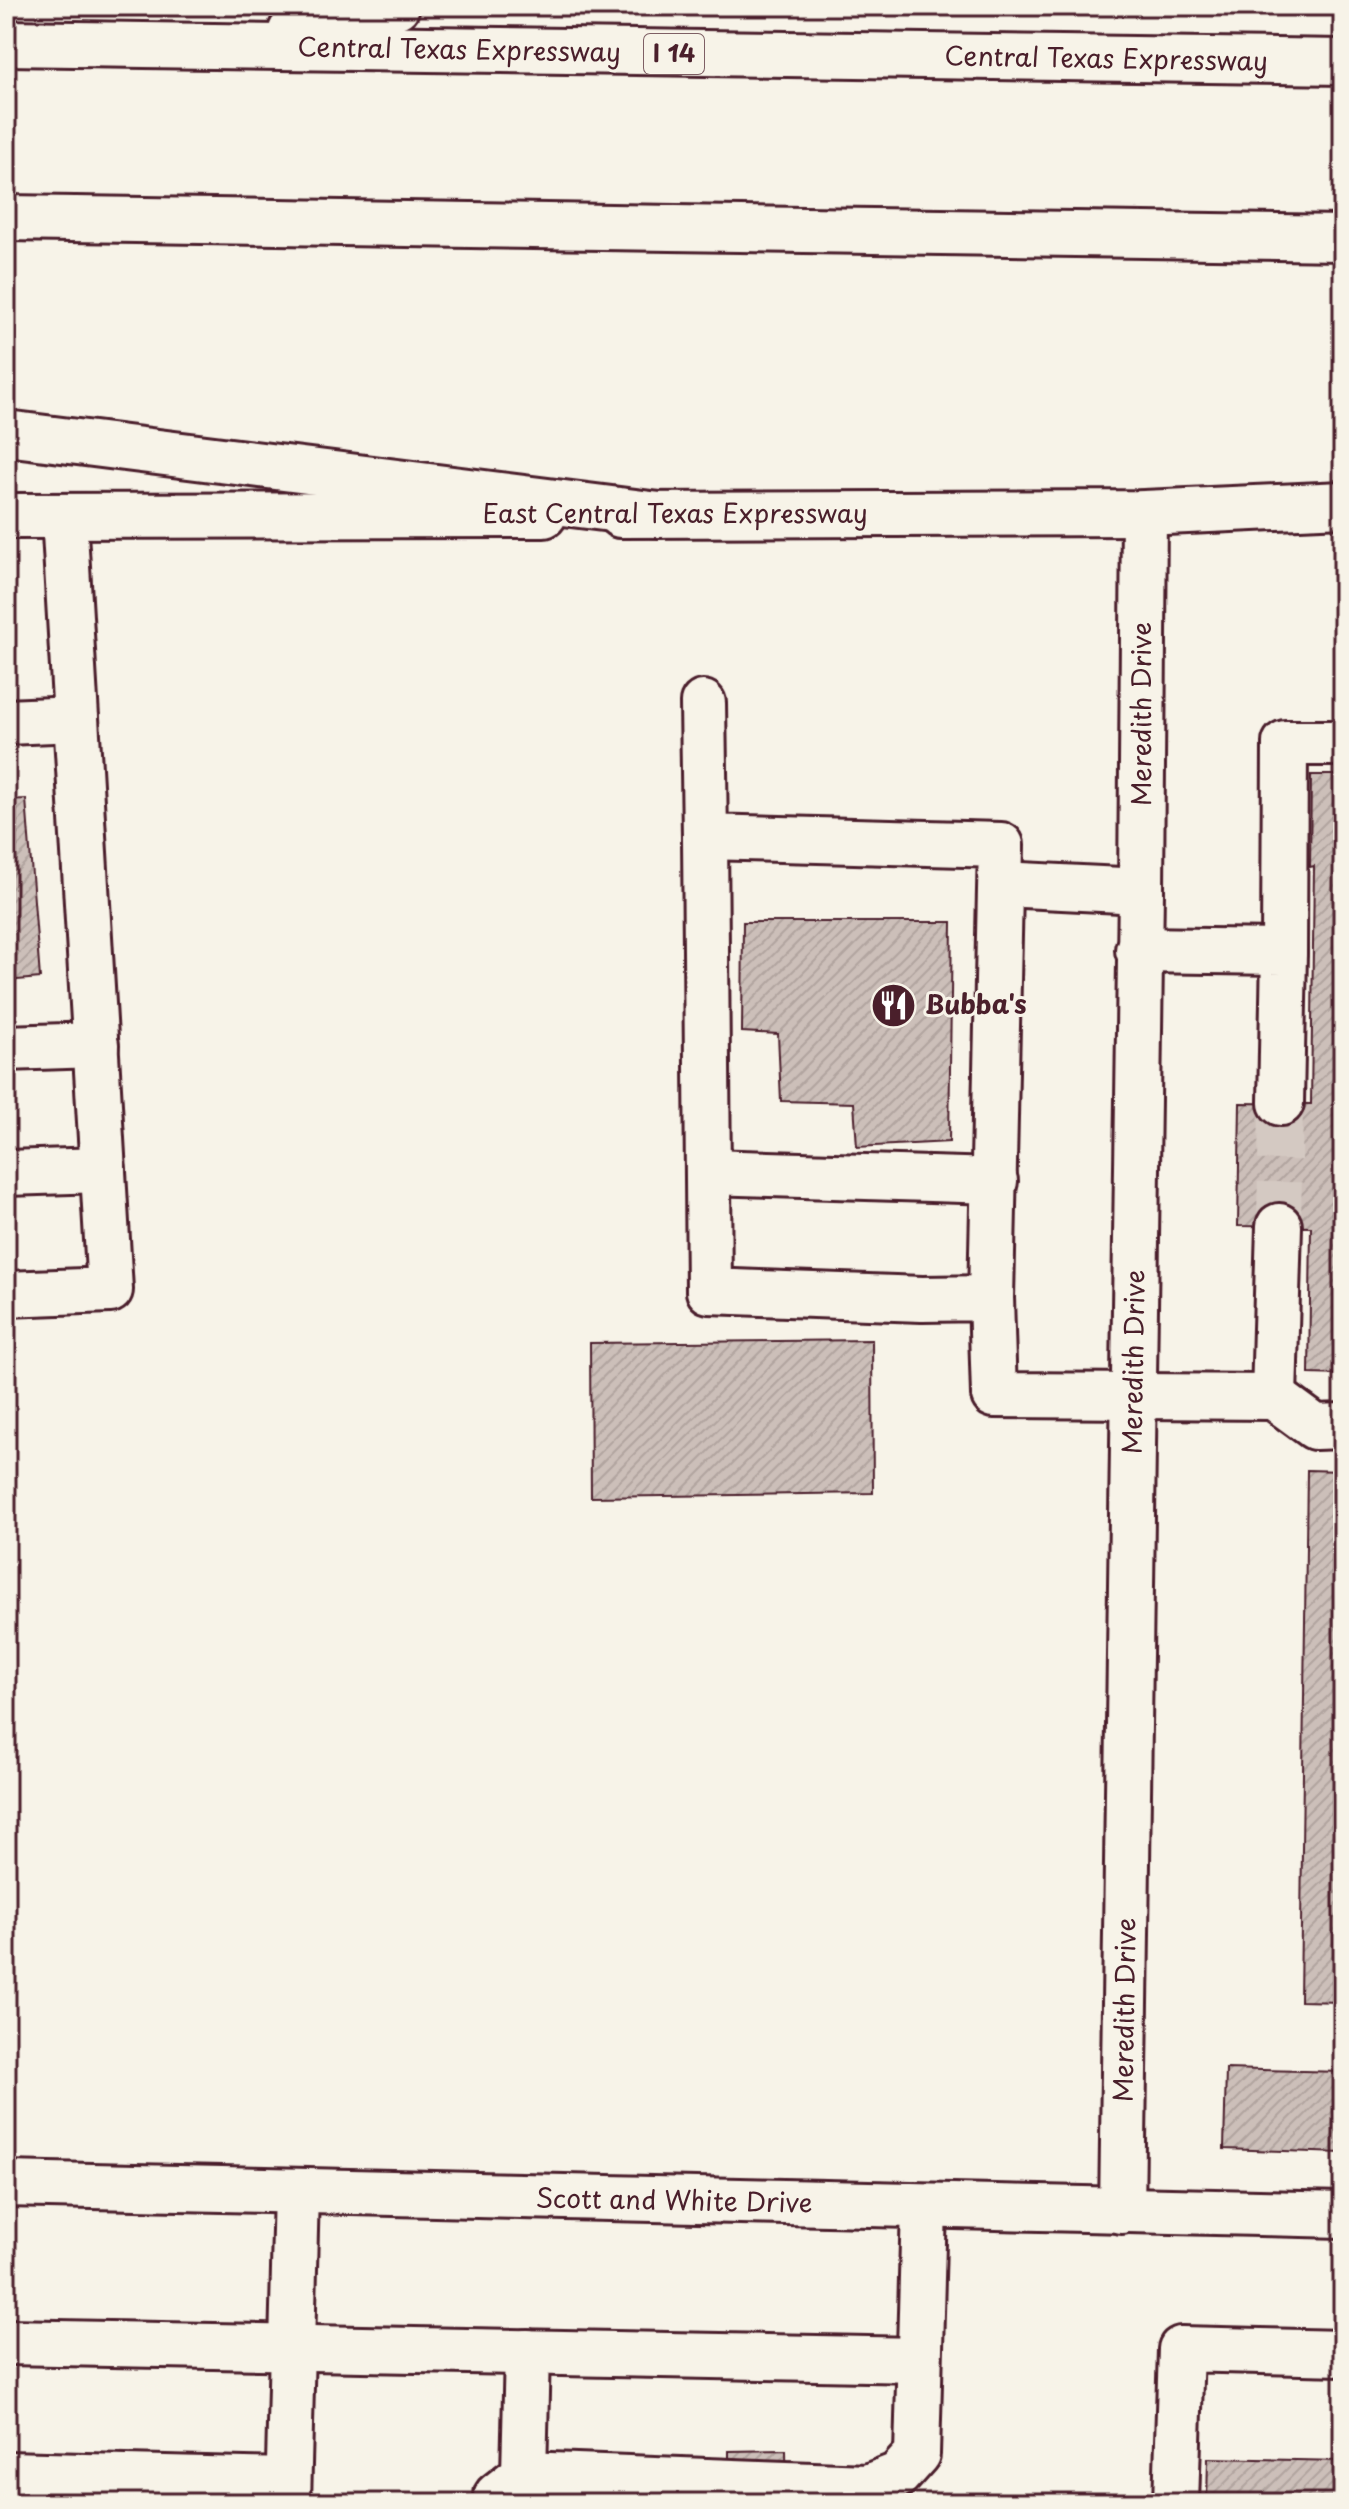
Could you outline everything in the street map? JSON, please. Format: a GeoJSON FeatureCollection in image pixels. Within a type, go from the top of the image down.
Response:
{"type":"FeatureCollection","features":[{"type":"Feature","properties":{"kind":"main road"},"geometry":{"type":"LineString","coordinates":[[230,46],[397,6]]}},
{"type":"Feature","properties":{"kind":"main road","name":"Central Texas Expressway"},"geometry":{"type":"LineString","coordinates":[[6,43],[1343,62]]}},
{"type":"Feature","properties":{"kind":"main road"},"geometry":{"type":"LineString","coordinates":[[6,218],[1343,238]]}},
{"type":"Feature","properties":{"kind":"main road"},"geometry":{"type":"LineString","coordinates":[[6,433],[659,515]]}},
{"type":"Feature","properties":{"kind":"main road","name":"East Central Texas Expressway"},"geometry":{"type":"LineString","coordinates":[[6,516],[1144,513],[1343,504]]}},
{"type":"Feature","properties":{"kind":"main road","name":"Meredith Drive"},"geometry":{"type":"LineString","coordinates":[[1122,2211],[1144,513]]}},
{"type":"Feature","properties":{"kind":"main road"},"geometry":{"type":"LineString","coordinates":[[6,1294],[110,1290],[64,516]]}},
{"type":"Feature","properties":{"kind":"main road"},"geometry":{"type":"LineString","coordinates":[[703,703],[709,1291],[922,1299],[991,1298]]}},
{"type":"Feature","properties":{"kind":"main road"},"geometry":{"type":"LineString","coordinates":[[6,722],[76,719]]}},
{"type":"Feature","properties":{"kind":"main road"},"geometry":{"type":"LineString","coordinates":[[1281,1103],[1285,743],[1343,743]]}},
{"type":"Feature","properties":{"kind":"main road"},"geometry":{"type":"LineString","coordinates":[[705,837],[1001,845],[991,1298],[994,1395],[1274,1397],[1315,1427],[1343,1426]]}},
{"type":"Feature","properties":{"kind":"main road"},"geometry":{"type":"LineString","coordinates":[[1002,884],[1141,891]]}},
{"type":"Feature","properties":{"kind":"main road"},"geometry":{"type":"LineString","coordinates":[[1138,950],[1284,952]]}},
{"type":"Feature","properties":{"kind":"main road"},"geometry":{"type":"LineString","coordinates":[[6,1048],[96,1045]]}},
{"type":"Feature","properties":{"kind":"main road"},"geometry":{"type":"LineString","coordinates":[[6,1173],[103,1170]]}},
{"type":"Feature","properties":{"kind":"main road"},"geometry":{"type":"LineString","coordinates":[[708,1172],[995,1181]]}},
{"type":"Feature","properties":{"kind":"main road"},"geometry":{"type":"LineString","coordinates":[[1274,1397],[1279,1226]]}},
{"type":"Feature","properties":{"kind":"main road","name":"Scott and White Drive"},"geometry":{"type":"LineString","coordinates":[[6,2184],[1343,2215]]}},
{"type":"Feature","properties":{"kind":"main road"},"geometry":{"type":"LineString","coordinates":[[6,2474],[288,2492],[296,2191]]}},
{"type":"Feature","properties":{"kind":"main road"},"geometry":{"type":"LineString","coordinates":[[527,2352],[510,2489],[867,2487],[898,2475],[917,2454],[924,2207]]}},
{"type":"Feature","properties":{"kind":"main road"},"geometry":{"type":"LineString","coordinates":[[6,2342],[919,2360]]}},
{"type":"Feature","properties":{"kind":"main road"},"geometry":{"type":"LineString","coordinates":[[1176,2503],[1181,2349],[1343,2353]]}},
{"type":"Feature","properties":{"kind":"building"},"geometry":{"type":"Polygon","coordinates":[[[1311,775],[1343,775],[1343,1375],[1309,1374],[1311,1227],[1238,1226],[1240,1103],[1311,1104],[1314,866],[1310,867],[1311,775]]]}},
{"type":"Feature","properties":{"kind":"building"},"geometry":{"type":"Polygon","coordinates":[[[26,799],[40,978],[6,981],[6,800],[26,799]]]}},
{"type":"Feature","properties":{"kind":"building"},"geometry":{"type":"Polygon","coordinates":[[[743,922],[952,922],[949,1142],[857,1147],[854,1103],[781,1101],[778,1034],[742,1032],[743,922]]]}},
{"type":"Feature","properties":{"kind":"building"},"geometry":{"type":"Polygon","coordinates":[[[872,1340],[873,1493],[591,1497],[590,1343],[872,1340]]]}},
{"type":"Feature","properties":{"kind":"building"},"geometry":{"type":"Polygon","coordinates":[[[1307,1470],[1343,1471],[1343,2002],[1300,2001],[1307,1470]]]}},
{"type":"Feature","properties":{"kind":"building"},"geometry":{"type":"Polygon","coordinates":[[[1226,2069],[1343,2072],[1343,2153],[1224,2149],[1226,2069]]]}},
{"type":"Feature","properties":{"kind":"building"},"geometry":{"type":"Polygon","coordinates":[[[786,2450],[787,2503],[729,2503],[729,2451],[786,2450]]]}},
{"type":"Feature","properties":{"kind":"building"},"geometry":{"type":"Polygon","coordinates":[[[1208,2458],[1343,2461],[1343,2503],[1207,2503],[1208,2458]]]}},
{"type":"Feature","properties":{"kind":"tunnel"},"geometry":{"type":"LineString","coordinates":[[1279,1226],[1281,1103]]}},
{"type":"Feature","properties":{"kind":"place","name":"Bubba's"},"geometry":{"type":"Point","coordinates":[894,1005]}}]}
